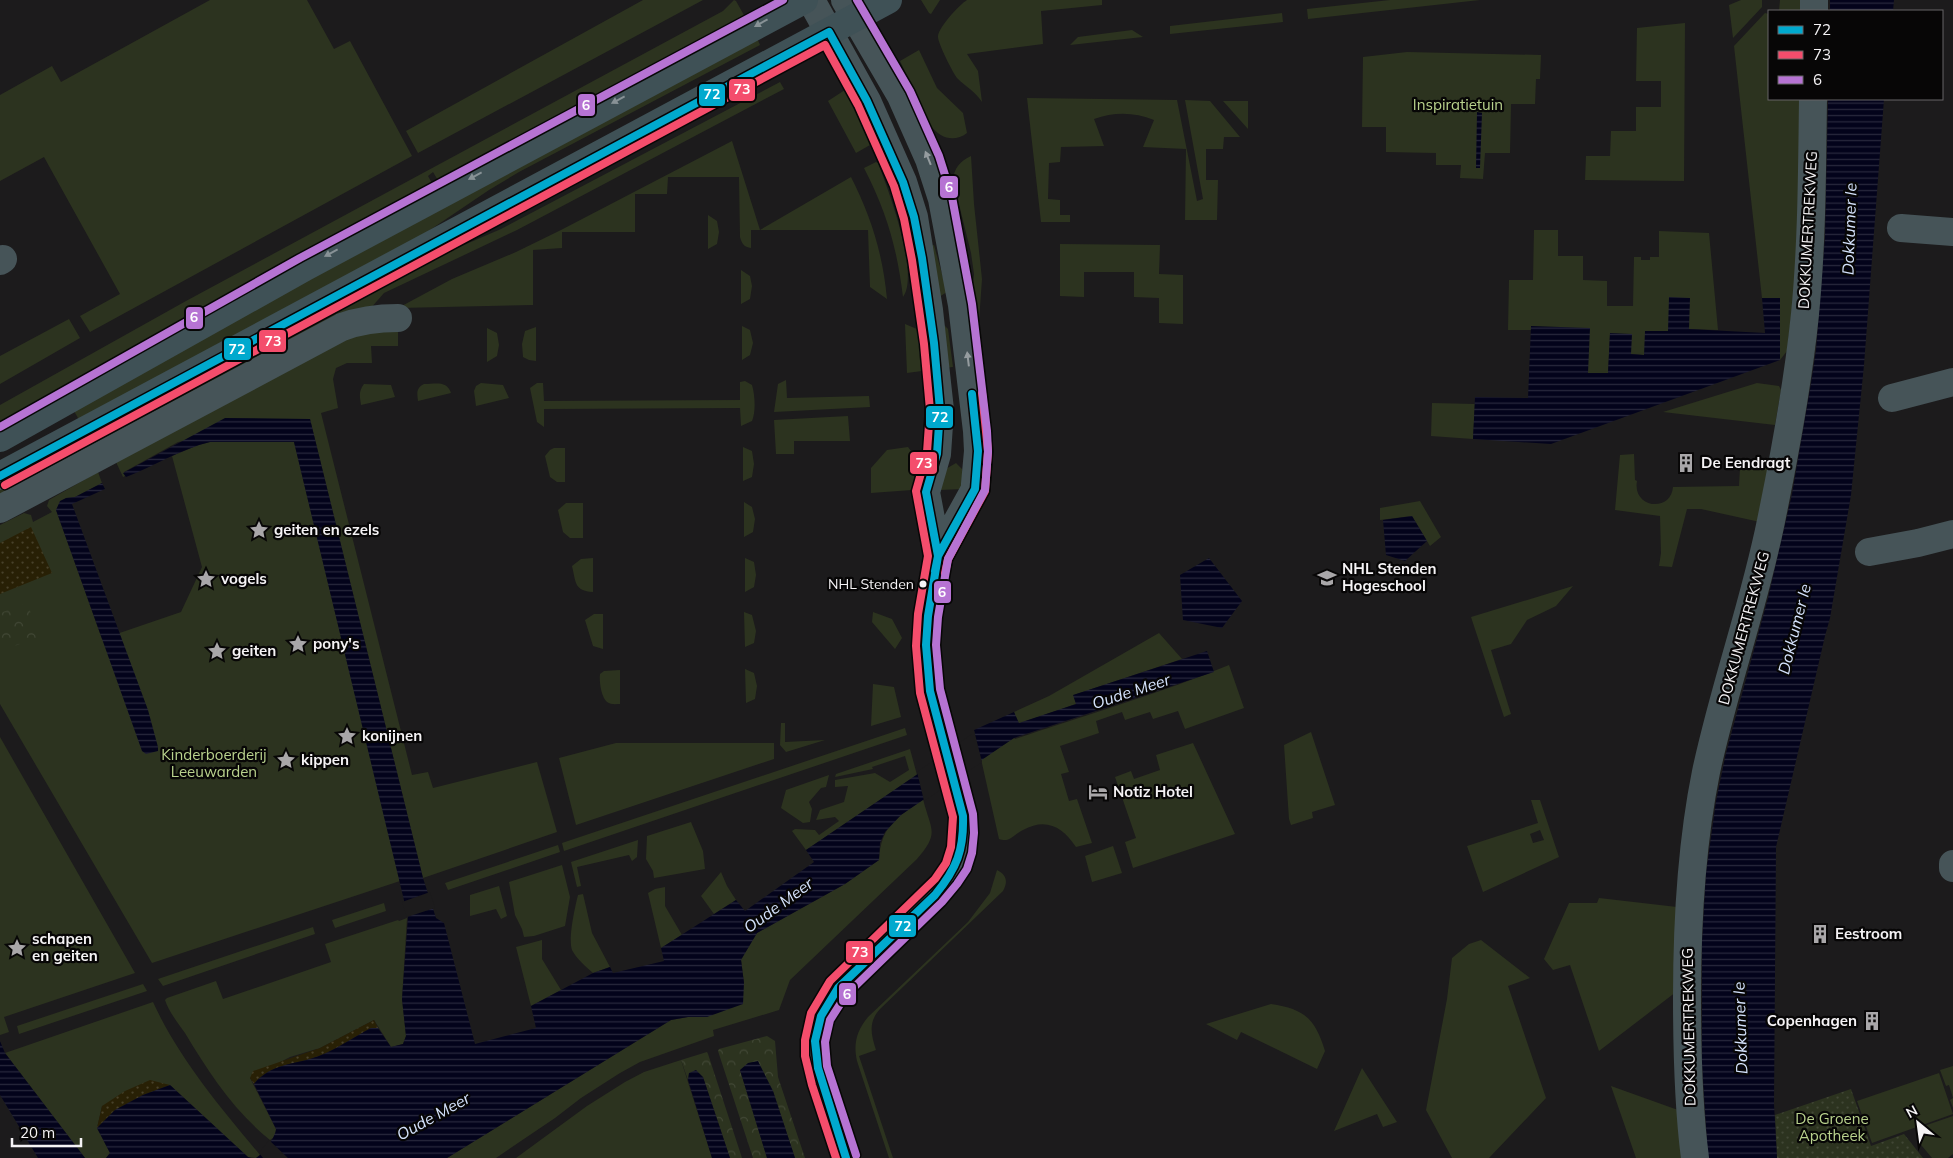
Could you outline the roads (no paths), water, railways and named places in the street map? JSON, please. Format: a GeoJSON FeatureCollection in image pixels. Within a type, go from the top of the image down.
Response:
{"type":"FeatureCollection","features":[{"type":"Feature","properties":{"kind":"main road"},"geometry":{"type":"LineString","coordinates":[[0,438],[305,267],[804,0]]}},
{"type":"Feature","properties":{"kind":"main road"},"geometry":{"type":"LineString","coordinates":[[0,476],[829,32],[850,9],[888,0]]}},
{"type":"Feature","properties":{"kind":"street"},"geometry":{"type":"LineString","coordinates":[[811,0],[867,100],[903,182],[914,217],[930,310],[940,410],[937,454],[926,492],[938,556]]}},
{"type":"Feature","properties":{"kind":"street"},"geometry":{"type":"LineString","coordinates":[[846,1158],[815,1062],[814,1049],[820,1017],[838,988],[935,895],[958,865],[962,850],[963,816],[930,691],[926,645],[928,616],[938,556],[975,489],[978,451],[962,305],[942,199],[929,159],[901,96],[850,9]]}},
{"type":"Feature","properties":{"kind":"street","name":"DOKKUMERTREKWEG"},"geometry":{"type":"LineString","coordinates":[[1695,1158],[1689,1105],[1687,1048],[1689,906],[1695,834],[1707,769],[1763,560],[1787,438],[1805,314],[1811,218],[1813,100]]}},
{"type":"Feature","properties":{"kind":"street"},"geometry":{"type":"LineString","coordinates":[[1901,228],[1953,232]]}},
{"type":"Feature","properties":{"kind":"street"},"geometry":{"type":"LineString","coordinates":[[930,310],[962,305]]}},
{"type":"Feature","properties":{"kind":"street"},"geometry":{"type":"LineString","coordinates":[[0,508],[342,327],[374,318],[398,318]]}},
{"type":"Feature","properties":{"kind":"street"},"geometry":{"type":"LineString","coordinates":[[1892,398],[1953,382]]}},
{"type":"Feature","properties":{"kind":"street"},"geometry":{"type":"LineString","coordinates":[[1869,552],[1953,534]]}},
{"type":"Feature","properties":{"kind":"water"},"geometry":{"type":"Polygon","coordinates":[[[1830,0],[1894,0],[1893,10],[1830,10],[1830,0]]]}},
{"type":"Feature","properties":{"kind":"water","name":"Dokkumer Ie"},"geometry":{"type":"Polygon","coordinates":[[[1828,100],[1884,100],[1864,365],[1851,495],[1830,618],[1776,847],[1774,1104],[1777,1158],[1708,1158],[1702,1064],[1702,942],[1706,873],[1716,801],[1726,753],[1768,598],[1792,494],[1816,350],[1825,237],[1828,100]]]}},
{"type":"Feature","properties":{"kind":"water"},"geometry":{"type":"Polygon","coordinates":[[[1477,112],[1482,113],[1480,168],[1476,168],[1477,112]]]}},
{"type":"Feature","properties":{"kind":"water"},"geometry":{"type":"Polygon","coordinates":[[[1669,297],[1690,298],[1689,329],[1765,333],[1762,298],[1780,298],[1780,360],[1551,444],[1473,439],[1475,397],[1528,398],[1531,326],[1590,328],[1588,373],[1608,373],[1610,333],[1632,334],[1631,354],[1644,355],[1645,331],[1668,331],[1669,297]]]}},
{"type":"Feature","properties":{"kind":"water","name":"Oude Meer"},"geometry":{"type":"Polygon","coordinates":[[[225,418],[310,419],[423,878],[436,918],[444,923],[475,1044],[536,1028],[531,1006],[593,973],[610,967],[613,973],[664,961],[661,948],[736,900],[745,911],[814,862],[806,850],[975,735],[974,730],[1014,712],[1019,723],[1076,704],[1073,695],[1207,651],[1214,672],[1014,738],[901,815],[885,832],[880,843],[879,860],[845,884],[757,933],[741,960],[744,983],[743,1004],[707,1017],[688,1017],[671,1020],[447,1158],[256,1158],[269,1145],[276,1129],[254,1084],[261,1077],[276,1068],[326,1053],[371,1028],[378,1028],[391,1047],[403,1044],[406,1036],[402,999],[408,917],[294,442],[210,442],[178,453],[126,477],[123,473],[225,418]]]}},
{"type":"Feature","properties":{"kind":"water"},"geometry":{"type":"Polygon","coordinates":[[[102,483],[105,489],[72,504],[148,710],[158,751],[146,754],[142,751],[56,510],[60,501],[75,497],[102,483]]]}},
{"type":"Feature","properties":{"kind":"water"},"geometry":{"type":"Polygon","coordinates":[[[1412,516],[1427,541],[1405,561],[1386,555],[1383,520],[1412,516]]]}},
{"type":"Feature","properties":{"kind":"water"},"geometry":{"type":"Polygon","coordinates":[[[1209,558],[1242,601],[1222,628],[1183,620],[1180,575],[1209,558]]]}},
{"type":"Feature","properties":{"kind":"water"},"geometry":{"type":"Polygon","coordinates":[[[0,1041],[5,1053],[85,1158],[38,1158],[0,1095],[0,1041]]]}},
{"type":"Feature","properties":{"kind":"water"},"geometry":{"type":"Polygon","coordinates":[[[758,1061],[773,1091],[795,1158],[767,1158],[740,1070],[748,1063],[758,1061]]]}},
{"type":"Feature","properties":{"kind":"water"},"geometry":{"type":"Polygon","coordinates":[[[696,1070],[703,1077],[730,1158],[712,1158],[688,1080],[689,1073],[696,1070]]]}},
{"type":"Feature","properties":{"kind":"water"},"geometry":{"type":"Polygon","coordinates":[[[170,1085],[251,1158],[106,1158],[110,1153],[97,1128],[115,1110],[143,1095],[170,1085]]]}},
{"type":"Feature","properties":{"kind":"place","name":"De Eendragt"},"geometry":{"type":"Point","coordinates":[1686,463]}},
{"type":"Feature","properties":{"kind":"place","name":"geiten en ezels"},"geometry":{"type":"Point","coordinates":[259,530]}},
{"type":"Feature","properties":{"kind":"place","name":"NHL Stenden Hogeschool"},"geometry":{"type":"Point","coordinates":[1327,578]}},
{"type":"Feature","properties":{"kind":"place","name":"vogels"},"geometry":{"type":"Point","coordinates":[206,579]}},
{"type":"Feature","properties":{"kind":"place","name":"NHL Stenden"},"geometry":{"type":"Point","coordinates":[923,584]}},
{"type":"Feature","properties":{"kind":"place","name":"pony's"},"geometry":{"type":"Point","coordinates":[298,644]}},
{"type":"Feature","properties":{"kind":"place","name":"geiten"},"geometry":{"type":"Point","coordinates":[217,651]}},
{"type":"Feature","properties":{"kind":"place","name":"konijnen"},"geometry":{"type":"Point","coordinates":[347,736]}},
{"type":"Feature","properties":{"kind":"place","name":"kippen"},"geometry":{"type":"Point","coordinates":[286,760]}},
{"type":"Feature","properties":{"kind":"place","name":"Notiz Hotel"},"geometry":{"type":"Point","coordinates":[1098,792]}},
{"type":"Feature","properties":{"kind":"place","name":"Eestroom"},"geometry":{"type":"Point","coordinates":[1820,934]}},
{"type":"Feature","properties":{"kind":"place","name":"schapen en geiten"},"geometry":{"type":"Point","coordinates":[17,948]}},
{"type":"Feature","properties":{"kind":"place","name":"Copenhagen"},"geometry":{"type":"Point","coordinates":[1872,1021]}},
{"type":"Feature","properties":{"kind":"park label","name":"Inspiratietuin"},"geometry":{"type":"Point","coordinates":[1458,105]}},
{"type":"Feature","properties":{"kind":"park label","name":"Kinderboerderij Leeuwarden"},"geometry":{"type":"Point","coordinates":[214,764]}},
{"type":"Feature","properties":{"kind":"park label","name":"De Groene Apotheek"},"geometry":{"type":"Point","coordinates":[1832,1128]}}]}
